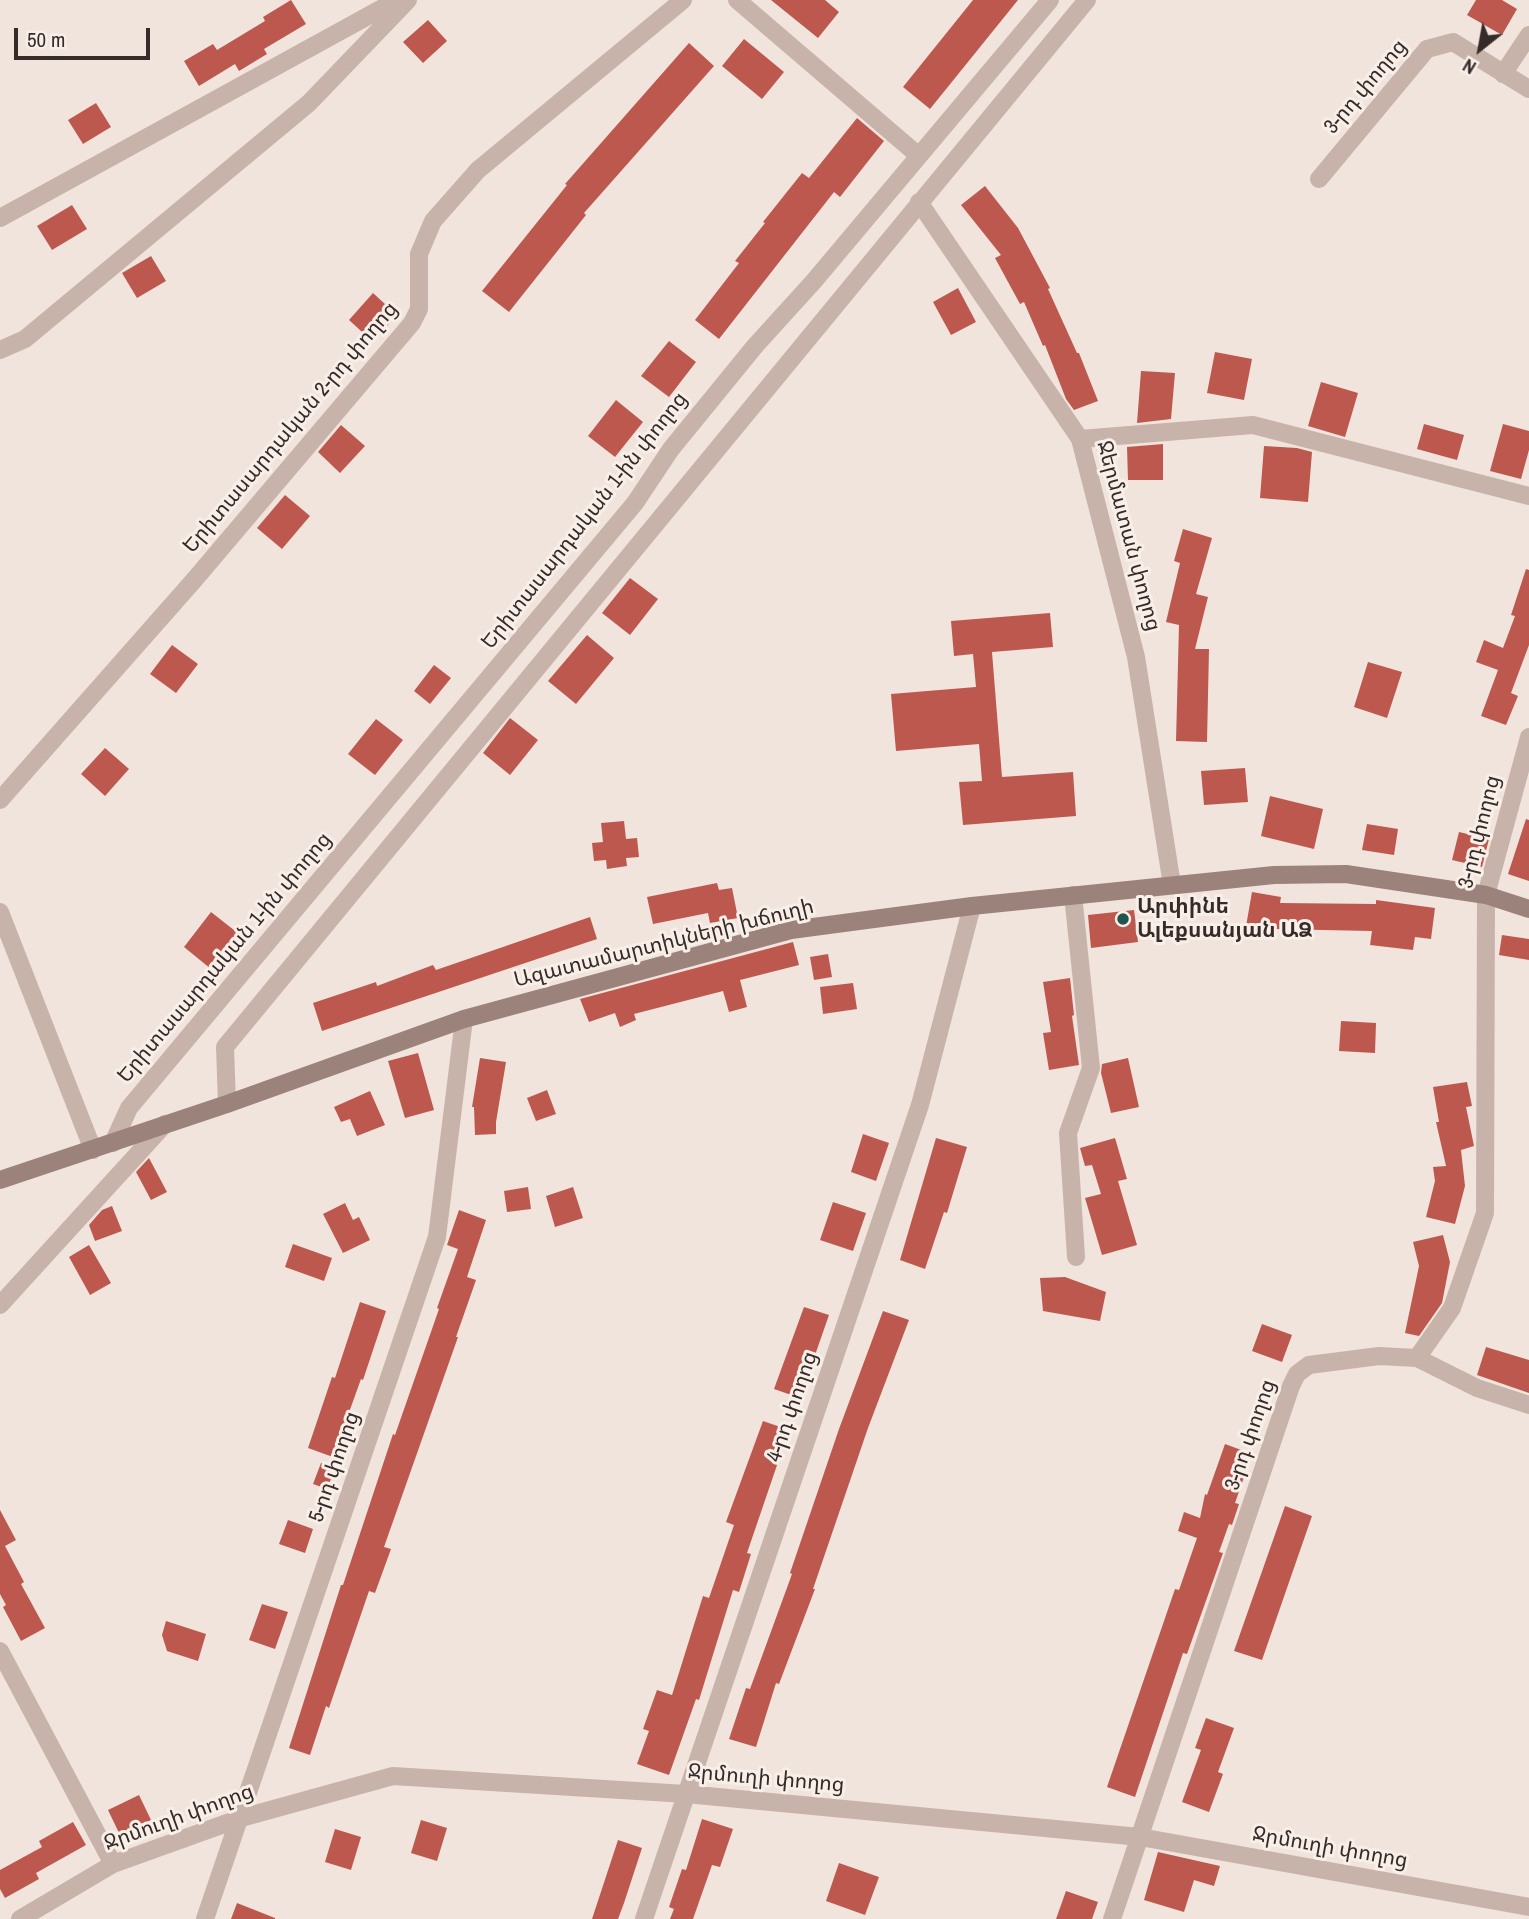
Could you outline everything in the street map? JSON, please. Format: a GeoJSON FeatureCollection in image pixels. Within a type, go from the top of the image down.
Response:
{"type":"FeatureCollection","features":[{"type":"Feature","properties":{"kind":"main road","name":"Ազատամարտիկների խճուղի"},"geometry":{"type":"LineString","coordinates":[[0,1180],[227,1104],[464,1019],[791,930],[972,906],[1274,876],[1346,874],[1486,895],[1529,909]]}},
{"type":"Feature","properties":{"kind":"street"},"geometry":{"type":"LineString","coordinates":[[0,218],[397,0]]}},
{"type":"Feature","properties":{"kind":"street"},"geometry":{"type":"LineString","coordinates":[[0,350],[25,339],[309,103],[408,0]]}},
{"type":"Feature","properties":{"kind":"street","name":"Երիտասարդական 2-րդ փողոց"},"geometry":{"type":"LineString","coordinates":[[0,800],[195,579],[412,323],[419,309],[419,254],[433,221],[478,170],[682,0]]}},
{"type":"Feature","properties":{"kind":"street"},"geometry":{"type":"LineString","coordinates":[[737,0],[919,156]]}},
{"type":"Feature","properties":{"kind":"street","name":"Երիտասարդական 1-ին փողոց"},"geometry":{"type":"LineString","coordinates":[[113,1143],[129,1108],[635,503],[671,449],[755,345],[814,281],[1050,0]]}},
{"type":"Feature","properties":{"kind":"street"},"geometry":{"type":"LineString","coordinates":[[227,1104],[225,1048],[1087,0]]}},
{"type":"Feature","properties":{"kind":"street"},"geometry":{"type":"LineString","coordinates":[[1503,74],[1529,35]]}},
{"type":"Feature","properties":{"kind":"street","name":"3-րդ փողոց"},"geometry":{"type":"LineString","coordinates":[[1319,179],[1427,49],[1454,42],[1529,89]]}},
{"type":"Feature","properties":{"kind":"street","name":"Ջերմատան փողոց"},"geometry":{"type":"LineString","coordinates":[[919,202],[1080,439],[1136,657],[1172,885]]}},
{"type":"Feature","properties":{"kind":"street"},"geometry":{"type":"LineString","coordinates":[[1080,439],[1253,425],[1529,496]]}},
{"type":"Feature","properties":{"kind":"street","name":"3-րդ փողոց"},"geometry":{"type":"LineString","coordinates":[[1112,1919],[1286,1399],[1297,1374],[1309,1365],[1379,1356],[1416,1358],[1452,1308],[1485,1213],[1486,895],[1529,737]]}},
{"type":"Feature","properties":{"kind":"street"},"geometry":{"type":"LineString","coordinates":[[1073,895],[1091,1068],[1068,1133],[1076,1257]]}},
{"type":"Feature","properties":{"kind":"street","name":"4-րդ փողոց"},"geometry":{"type":"LineString","coordinates":[[644,1919],[920,1105],[972,906]]}},
{"type":"Feature","properties":{"kind":"street"},"geometry":{"type":"LineString","coordinates":[[0,912],[93,1150]]}},
{"type":"Feature","properties":{"kind":"street","name":"5-րդ փողոց"},"geometry":{"type":"LineString","coordinates":[[205,1919],[437,1237],[464,1019]]}},
{"type":"Feature","properties":{"kind":"street"},"geometry":{"type":"LineString","coordinates":[[0,1306],[165,1124]]}},
{"type":"Feature","properties":{"kind":"street"},"geometry":{"type":"LineString","coordinates":[[1416,1358],[1477,1388],[1529,1405]]}},
{"type":"Feature","properties":{"kind":"street"},"geometry":{"type":"LineString","coordinates":[[0,1651],[113,1864]]}},
{"type":"Feature","properties":{"kind":"street","name":"Ջրմուղի փողոց"},"geometry":{"type":"LineString","coordinates":[[20,1919],[113,1864],[241,1818],[393,1776],[686,1794],[1140,1838],[1529,1907]]}},
{"type":"Feature","properties":{"kind":"building"},"geometry":{"type":"Polygon","coordinates":[[[291,0],[306,24],[264,49],[267,54],[239,71],[235,64],[199,86],[184,61],[213,44],[217,50],[265,21],[263,17],[291,0]]]}},
{"type":"Feature","properties":{"kind":"building"},"geometry":{"type":"Polygon","coordinates":[[[771,0],[825,0],[839,12],[818,38],[771,0]]]}},
{"type":"Feature","properties":{"kind":"building"},"geometry":{"type":"Polygon","coordinates":[[[973,0],[1018,0],[930,109],[903,87],[973,0]]]}},
{"type":"Feature","properties":{"kind":"building"},"geometry":{"type":"Polygon","coordinates":[[[1476,0],[1502,0],[1517,9],[1502,35],[1467,15],[1476,0]]]}},
{"type":"Feature","properties":{"kind":"building"},"geometry":{"type":"Polygon","coordinates":[[[428,20],[447,41],[423,63],[403,42],[428,20]]]}},
{"type":"Feature","properties":{"kind":"building"},"geometry":{"type":"Polygon","coordinates":[[[744,39],[784,72],[762,99],[722,66],[744,39]]]}},
{"type":"Feature","properties":{"kind":"building"},"geometry":{"type":"Polygon","coordinates":[[[689,43],[714,66],[584,213],[586,215],[509,312],[482,291],[567,185],[565,184],[689,43]]]}},
{"type":"Feature","properties":{"kind":"building"},"geometry":{"type":"Polygon","coordinates":[[[96,103],[111,127],[83,144],[68,120],[96,103]]]}},
{"type":"Feature","properties":{"kind":"building"},"geometry":{"type":"Polygon","coordinates":[[[857,118],[884,141],[840,197],[834,192],[719,339],[695,320],[739,263],[735,261],[765,223],[763,222],[802,173],[809,178],[857,118]]]}},
{"type":"Feature","properties":{"kind":"building"},"geometry":{"type":"Polygon","coordinates":[[[985,186],[1018,228],[1050,288],[1048,289],[1079,353],[1098,401],[1074,410],[1066,399],[1045,345],[1043,346],[1024,302],[1020,304],[995,258],[1001,255],[961,205],[985,186]]]}},
{"type":"Feature","properties":{"kind":"building"},"geometry":{"type":"Polygon","coordinates":[[[72,205],[87,229],[52,250],[37,226],[72,205]]]}},
{"type":"Feature","properties":{"kind":"building"},"geometry":{"type":"Polygon","coordinates":[[[151,256],[166,281],[137,298],[122,273],[151,256]]]}},
{"type":"Feature","properties":{"kind":"building"},"geometry":{"type":"Polygon","coordinates":[[[958,288],[976,322],[951,335],[933,302],[958,288]]]}},
{"type":"Feature","properties":{"kind":"building"},"geometry":{"type":"Polygon","coordinates":[[[373,293],[397,315],[373,342],[349,320],[373,293]]]}},
{"type":"Feature","properties":{"kind":"building"},"geometry":{"type":"Polygon","coordinates":[[[669,341],[696,362],[669,397],[641,376],[669,341]]]}},
{"type":"Feature","properties":{"kind":"building"},"geometry":{"type":"Polygon","coordinates":[[[1215,352],[1252,359],[1244,400],[1207,393],[1215,352]]]}},
{"type":"Feature","properties":{"kind":"building"},"geometry":{"type":"Polygon","coordinates":[[[1141,371],[1175,373],[1171,419],[1137,423],[1141,371]]]}},
{"type":"Feature","properties":{"kind":"building"},"geometry":{"type":"Polygon","coordinates":[[[1321,382],[1358,393],[1345,437],[1308,426],[1321,382]]]}},
{"type":"Feature","properties":{"kind":"building"},"geometry":{"type":"Polygon","coordinates":[[[616,400],[643,422],[615,457],[588,436],[616,400]]]}},
{"type":"Feature","properties":{"kind":"building"},"geometry":{"type":"Polygon","coordinates":[[[1424,424],[1464,435],[1457,460],[1417,449],[1424,424]]]}},
{"type":"Feature","properties":{"kind":"building"},"geometry":{"type":"Polygon","coordinates":[[[1503,424],[1529,431],[1529,450],[1521,479],[1490,471],[1503,424]]]}},
{"type":"Feature","properties":{"kind":"building"},"geometry":{"type":"Polygon","coordinates":[[[341,425],[365,446],[340,473],[318,452],[341,425]]]}},
{"type":"Feature","properties":{"kind":"building"},"geometry":{"type":"Polygon","coordinates":[[[1163,444],[1163,480],[1128,480],[1127,447],[1163,444]]]}},
{"type":"Feature","properties":{"kind":"building"},"geometry":{"type":"Polygon","coordinates":[[[1264,446],[1297,448],[1312,452],[1308,502],[1260,498],[1264,446]]]}},
{"type":"Feature","properties":{"kind":"building"},"geometry":{"type":"Polygon","coordinates":[[[285,495],[310,516],[282,549],[257,528],[285,495]]]}},
{"type":"Feature","properties":{"kind":"building"},"geometry":{"type":"Polygon","coordinates":[[[1183,529],[1212,538],[1196,594],[1208,597],[1195,649],[1209,649],[1207,742],[1176,741],[1179,625],[1166,622],[1180,563],[1174,561],[1183,529]]]}},
{"type":"Feature","properties":{"kind":"building"},"geometry":{"type":"Polygon","coordinates":[[[1526,569],[1529,570],[1529,645],[1511,693],[1518,696],[1506,725],[1481,716],[1498,670],[1476,662],[1484,640],[1503,648],[1515,616],[1511,615],[1526,569]]]}},
{"type":"Feature","properties":{"kind":"building"},"geometry":{"type":"Polygon","coordinates":[[[630,578],[658,599],[630,635],[602,613],[630,578]]]}},
{"type":"Feature","properties":{"kind":"building"},"geometry":{"type":"Polygon","coordinates":[[[1050,613],[1053,647],[992,652],[1002,777],[1073,772],[1076,816],[963,825],[959,782],[982,781],[979,744],[896,751],[891,694],[976,687],[973,654],[954,656],[951,621],[1050,613]]]}},
{"type":"Feature","properties":{"kind":"building"},"geometry":{"type":"Polygon","coordinates":[[[587,635],[614,658],[576,704],[548,681],[587,635]]]}},
{"type":"Feature","properties":{"kind":"building"},"geometry":{"type":"Polygon","coordinates":[[[172,645],[198,664],[176,693],[150,674],[172,645]]]}},
{"type":"Feature","properties":{"kind":"building"},"geometry":{"type":"Polygon","coordinates":[[[1368,662],[1402,672],[1387,718],[1354,707],[1368,662]]]}},
{"type":"Feature","properties":{"kind":"building"},"geometry":{"type":"Polygon","coordinates":[[[434,665],[451,678],[430,704],[414,691],[434,665]]]}},
{"type":"Feature","properties":{"kind":"building"},"geometry":{"type":"Polygon","coordinates":[[[510,718],[538,740],[510,775],[483,753],[510,718]]]}},
{"type":"Feature","properties":{"kind":"building"},"geometry":{"type":"Polygon","coordinates":[[[376,719],[403,740],[375,775],[348,754],[376,719]]]}},
{"type":"Feature","properties":{"kind":"building"},"geometry":{"type":"Polygon","coordinates":[[[105,748],[129,769],[105,796],[81,774],[105,748]]]}},
{"type":"Feature","properties":{"kind":"building"},"geometry":{"type":"Polygon","coordinates":[[[1245,768],[1248,802],[1204,805],[1201,771],[1245,768]]]}},
{"type":"Feature","properties":{"kind":"building"},"geometry":{"type":"Polygon","coordinates":[[[1270,796],[1323,809],[1314,849],[1261,836],[1270,796]]]}},
{"type":"Feature","properties":{"kind":"building"},"geometry":{"type":"Polygon","coordinates":[[[1526,819],[1529,820],[1529,881],[1508,874],[1526,819]]]}},
{"type":"Feature","properties":{"kind":"building"},"geometry":{"type":"Polygon","coordinates":[[[624,821],[626,839],[637,838],[639,857],[626,858],[627,866],[607,869],[606,860],[594,861],[592,843],[603,842],[601,823],[624,821]]]}},
{"type":"Feature","properties":{"kind":"building"},"geometry":{"type":"Polygon","coordinates":[[[1367,824],[1398,829],[1394,855],[1362,850],[1367,824]]]}},
{"type":"Feature","properties":{"kind":"building"},"geometry":{"type":"Polygon","coordinates":[[[1459,832],[1489,839],[1482,867],[1452,860],[1459,832]]]}},
{"type":"Feature","properties":{"kind":"building"},"geometry":{"type":"Polygon","coordinates":[[[717,883],[719,890],[732,888],[738,918],[710,923],[708,913],[653,924],[647,897],[717,883]]]}},
{"type":"Feature","properties":{"kind":"building"},"geometry":{"type":"Polygon","coordinates":[[[1252,892],[1281,897],[1280,903],[1376,904],[1376,900],[1435,908],[1431,939],[1415,937],[1413,950],[1370,945],[1372,931],[1274,929],[1273,938],[1245,932],[1252,892]]]}},
{"type":"Feature","properties":{"kind":"building"},"geometry":{"type":"Polygon","coordinates":[[[1134,910],[1138,942],[1091,948],[1088,915],[1134,910]]]}},
{"type":"Feature","properties":{"kind":"building"},"geometry":{"type":"Polygon","coordinates":[[[211,912],[239,934],[211,969],[184,947],[211,912]]]}},
{"type":"Feature","properties":{"kind":"building"},"geometry":{"type":"Polygon","coordinates":[[[590,917],[597,939],[322,1031],[313,1003],[376,982],[377,986],[433,965],[436,970],[590,917]]]}},
{"type":"Feature","properties":{"kind":"building"},"geometry":{"type":"Polygon","coordinates":[[[1502,935],[1529,939],[1529,960],[1499,955],[1502,935]]]}},
{"type":"Feature","properties":{"kind":"building"},"geometry":{"type":"Polygon","coordinates":[[[793,942],[799,965],[740,980],[747,1007],[729,1012],[723,991],[634,1014],[636,1020],[620,1027],[615,1013],[589,1022],[580,999],[793,942]]]}},
{"type":"Feature","properties":{"kind":"building"},"geometry":{"type":"Polygon","coordinates":[[[828,954],[832,977],[814,980],[810,957],[828,954]]]}},
{"type":"Feature","properties":{"kind":"building"},"geometry":{"type":"Polygon","coordinates":[[[1070,978],[1079,1065],[1049,1070],[1043,1033],[1051,1032],[1043,982],[1070,978]]]}},
{"type":"Feature","properties":{"kind":"building"},"geometry":{"type":"Polygon","coordinates":[[[853,983],[857,1009],[823,1014],[820,987],[853,983]]]}},
{"type":"Feature","properties":{"kind":"building"},"geometry":{"type":"Polygon","coordinates":[[[1341,1021],[1376,1023],[1375,1053],[1339,1051],[1341,1021]]]}},
{"type":"Feature","properties":{"kind":"building"},"geometry":{"type":"Polygon","coordinates":[[[418,1053],[434,1110],[405,1118],[388,1061],[418,1053]]]}},
{"type":"Feature","properties":{"kind":"building"},"geometry":{"type":"Polygon","coordinates":[[[480,1058],[506,1062],[496,1134],[475,1135],[472,1107],[480,1058]]]}},
{"type":"Feature","properties":{"kind":"building"},"geometry":{"type":"Polygon","coordinates":[[[1128,1058],[1139,1107],[1111,1113],[1101,1073],[1102,1064],[1128,1058]]]}},
{"type":"Feature","properties":{"kind":"building"},"geometry":{"type":"Polygon","coordinates":[[[1467,1082],[1472,1106],[1466,1107],[1474,1146],[1461,1150],[1465,1186],[1455,1224],[1426,1217],[1435,1181],[1433,1167],[1446,1166],[1436,1122],[1439,1122],[1433,1087],[1467,1082]]]}},
{"type":"Feature","properties":{"kind":"building"},"geometry":{"type":"Polygon","coordinates":[[[547,1090],[556,1114],[536,1121],[527,1098],[547,1090]]]}},
{"type":"Feature","properties":{"kind":"building"},"geometry":{"type":"Polygon","coordinates":[[[370,1091],[385,1125],[357,1136],[350,1119],[341,1122],[334,1107],[370,1091]]]}},
{"type":"Feature","properties":{"kind":"building"},"geometry":{"type":"Polygon","coordinates":[[[863,1134],[889,1143],[876,1181],[851,1172],[863,1134]]]}},
{"type":"Feature","properties":{"kind":"building"},"geometry":{"type":"Polygon","coordinates":[[[936,1138],[967,1147],[947,1213],[944,1212],[925,1269],[900,1260],[936,1138]]]}},
{"type":"Feature","properties":{"kind":"building"},"geometry":{"type":"Polygon","coordinates":[[[1115,1138],[1127,1179],[1118,1181],[1137,1245],[1102,1255],[1085,1198],[1101,1194],[1092,1165],[1085,1166],[1080,1148],[1115,1138]]]}},
{"type":"Feature","properties":{"kind":"building"},"geometry":{"type":"Polygon","coordinates":[[[149,1158],[167,1192],[151,1200],[136,1172],[149,1158]]]}},
{"type":"Feature","properties":{"kind":"building"},"geometry":{"type":"Polygon","coordinates":[[[528,1187],[531,1209],[507,1212],[504,1191],[528,1187]]]}},
{"type":"Feature","properties":{"kind":"building"},"geometry":{"type":"Polygon","coordinates":[[[573,1187],[583,1218],[555,1227],[546,1196],[573,1187]]]}},
{"type":"Feature","properties":{"kind":"building"},"geometry":{"type":"Polygon","coordinates":[[[833,1202],[866,1213],[853,1251],[820,1240],[833,1202]]]}},
{"type":"Feature","properties":{"kind":"building"},"geometry":{"type":"Polygon","coordinates":[[[345,1203],[353,1220],[359,1217],[370,1240],[343,1253],[323,1214],[345,1203]]]}},
{"type":"Feature","properties":{"kind":"building"},"geometry":{"type":"Polygon","coordinates":[[[112,1206],[122,1231],[95,1241],[89,1225],[102,1210],[112,1206]]]}},
{"type":"Feature","properties":{"kind":"building"},"geometry":{"type":"Polygon","coordinates":[[[459,1210],[486,1220],[467,1277],[476,1280],[384,1547],[391,1549],[375,1593],[369,1591],[310,1755],[289,1748],[341,1585],[458,1249],[447,1245],[459,1210]]]}},
{"type":"Feature","properties":{"kind":"building"},"geometry":{"type":"Polygon","coordinates":[[[1443,1235],[1450,1262],[1442,1303],[1419,1336],[1405,1333],[1419,1266],[1413,1242],[1443,1235]]]}},
{"type":"Feature","properties":{"kind":"building"},"geometry":{"type":"Polygon","coordinates":[[[293,1244],[332,1258],[324,1281],[285,1267],[293,1244]]]}},
{"type":"Feature","properties":{"kind":"building"},"geometry":{"type":"Polygon","coordinates":[[[89,1245],[111,1283],[90,1295],[69,1257],[89,1245]]]}},
{"type":"Feature","properties":{"kind":"building"},"geometry":{"type":"Polygon","coordinates":[[[1065,1277],[1106,1292],[1100,1321],[1043,1311],[1040,1278],[1065,1277]]]}},
{"type":"Feature","properties":{"kind":"building"},"geometry":{"type":"Polygon","coordinates":[[[360,1302],[386,1311],[333,1457],[308,1448],[360,1302]]]}},
{"type":"Feature","properties":{"kind":"building"},"geometry":{"type":"Polygon","coordinates":[[[804,1307],[829,1315],[800,1398],[774,1389],[804,1307]]]}},
{"type":"Feature","properties":{"kind":"building"},"geometry":{"type":"Polygon","coordinates":[[[883,1311],[909,1320],[868,1428],[815,1589],[779,1684],[776,1683],[756,1747],[729,1739],[746,1688],[750,1689],[792,1574],[790,1573],[839,1429],[883,1311]]]}},
{"type":"Feature","properties":{"kind":"building"},"geometry":{"type":"Polygon","coordinates":[[[1262,1324],[1292,1335],[1282,1362],[1252,1351],[1262,1324]]]}},
{"type":"Feature","properties":{"kind":"building"},"geometry":{"type":"Polygon","coordinates":[[[1486,1347],[1529,1360],[1529,1393],[1477,1375],[1486,1347]]]}},
{"type":"Feature","properties":{"kind":"building"},"geometry":{"type":"Polygon","coordinates":[[[763,1421],[789,1430],[747,1553],[751,1554],[739,1592],[733,1590],[699,1700],[696,1699],[669,1775],[637,1764],[649,1731],[643,1729],[657,1690],[672,1695],[703,1596],[709,1598],[734,1525],[726,1522],[763,1421]]]}},
{"type":"Feature","properties":{"kind":"building"},"geometry":{"type":"Polygon","coordinates":[[[1225,1444],[1252,1454],[1235,1503],[1239,1504],[1232,1525],[1229,1524],[1219,1552],[1223,1553],[1187,1654],[1183,1653],[1135,1797],[1107,1787],[1175,1589],[1179,1590],[1197,1538],[1178,1531],[1184,1512],[1200,1518],[1205,1494],[1207,1495],[1225,1444]]]}},
{"type":"Feature","properties":{"kind":"building"},"geometry":{"type":"Polygon","coordinates":[[[321,1463],[335,1469],[327,1489],[313,1484],[321,1463]]]}},
{"type":"Feature","properties":{"kind":"building"},"geometry":{"type":"Polygon","coordinates":[[[1285,1506],[1312,1516],[1262,1660],[1234,1651],[1285,1506]]]}},
{"type":"Feature","properties":{"kind":"building"},"geometry":{"type":"Polygon","coordinates":[[[0,1510],[16,1540],[5,1546],[24,1582],[21,1584],[45,1628],[21,1641],[3,1607],[6,1605],[0,1594],[0,1510]]]}},
{"type":"Feature","properties":{"kind":"building"},"geometry":{"type":"Polygon","coordinates":[[[288,1520],[313,1529],[305,1553],[279,1544],[288,1520]]]}},
{"type":"Feature","properties":{"kind":"building"},"geometry":{"type":"Polygon","coordinates":[[[262,1604],[288,1612],[275,1649],[249,1640],[262,1604]]]}},
{"type":"Feature","properties":{"kind":"building"},"geometry":{"type":"Polygon","coordinates":[[[166,1621],[206,1634],[198,1661],[167,1651],[162,1635],[166,1621]]]}},
{"type":"Feature","properties":{"kind":"building"},"geometry":{"type":"Polygon","coordinates":[[[1206,1718],[1234,1728],[1218,1772],[1223,1774],[1209,1812],[1182,1802],[1201,1750],[1195,1748],[1206,1718]]]}},
{"type":"Feature","properties":{"kind":"building"},"geometry":{"type":"Polygon","coordinates":[[[139,1795],[151,1820],[120,1835],[108,1810],[139,1795]]]}},
{"type":"Feature","properties":{"kind":"building"},"geometry":{"type":"Polygon","coordinates":[[[702,1819],[733,1829],[720,1867],[712,1865],[693,1919],[670,1919],[674,1909],[669,1907],[682,1869],[686,1870],[702,1819]]]}},
{"type":"Feature","properties":{"kind":"building"},"geometry":{"type":"Polygon","coordinates":[[[421,1820],[447,1828],[437,1861],[411,1853],[421,1820]]]}},
{"type":"Feature","properties":{"kind":"building"},"geometry":{"type":"Polygon","coordinates":[[[73,1822],[86,1845],[36,1873],[39,1879],[5,1898],[0,1889],[0,1870],[42,1847],[39,1841],[73,1822]]]}},
{"type":"Feature","properties":{"kind":"building"},"geometry":{"type":"Polygon","coordinates":[[[335,1829],[361,1837],[351,1870],[325,1862],[335,1829]]]}},
{"type":"Feature","properties":{"kind":"building"},"geometry":{"type":"Polygon","coordinates":[[[618,1840],[642,1848],[624,1903],[618,1919],[592,1919],[618,1840]]]}},
{"type":"Feature","properties":{"kind":"building"},"geometry":{"type":"Polygon","coordinates":[[[1158,1852],[1220,1866],[1214,1886],[1194,1880],[1184,1912],[1144,1900],[1158,1852]]]}},
{"type":"Feature","properties":{"kind":"building"},"geometry":{"type":"Polygon","coordinates":[[[839,1863],[879,1877],[865,1915],[826,1901],[839,1863]]]}},
{"type":"Feature","properties":{"kind":"building"},"geometry":{"type":"Polygon","coordinates":[[[1066,1891],[1098,1902],[1092,1919],[1056,1919],[1066,1891]]]}},
{"type":"Feature","properties":{"kind":"building"},"geometry":{"type":"Polygon","coordinates":[[[237,1903],[275,1918],[275,1919],[231,1919],[237,1903]]]}},
{"type":"Feature","properties":{"kind":"place","name":"Արփինե Ալեքսանյան ԱՁ"},"geometry":{"type":"Point","coordinates":[1123,919]}}]}
